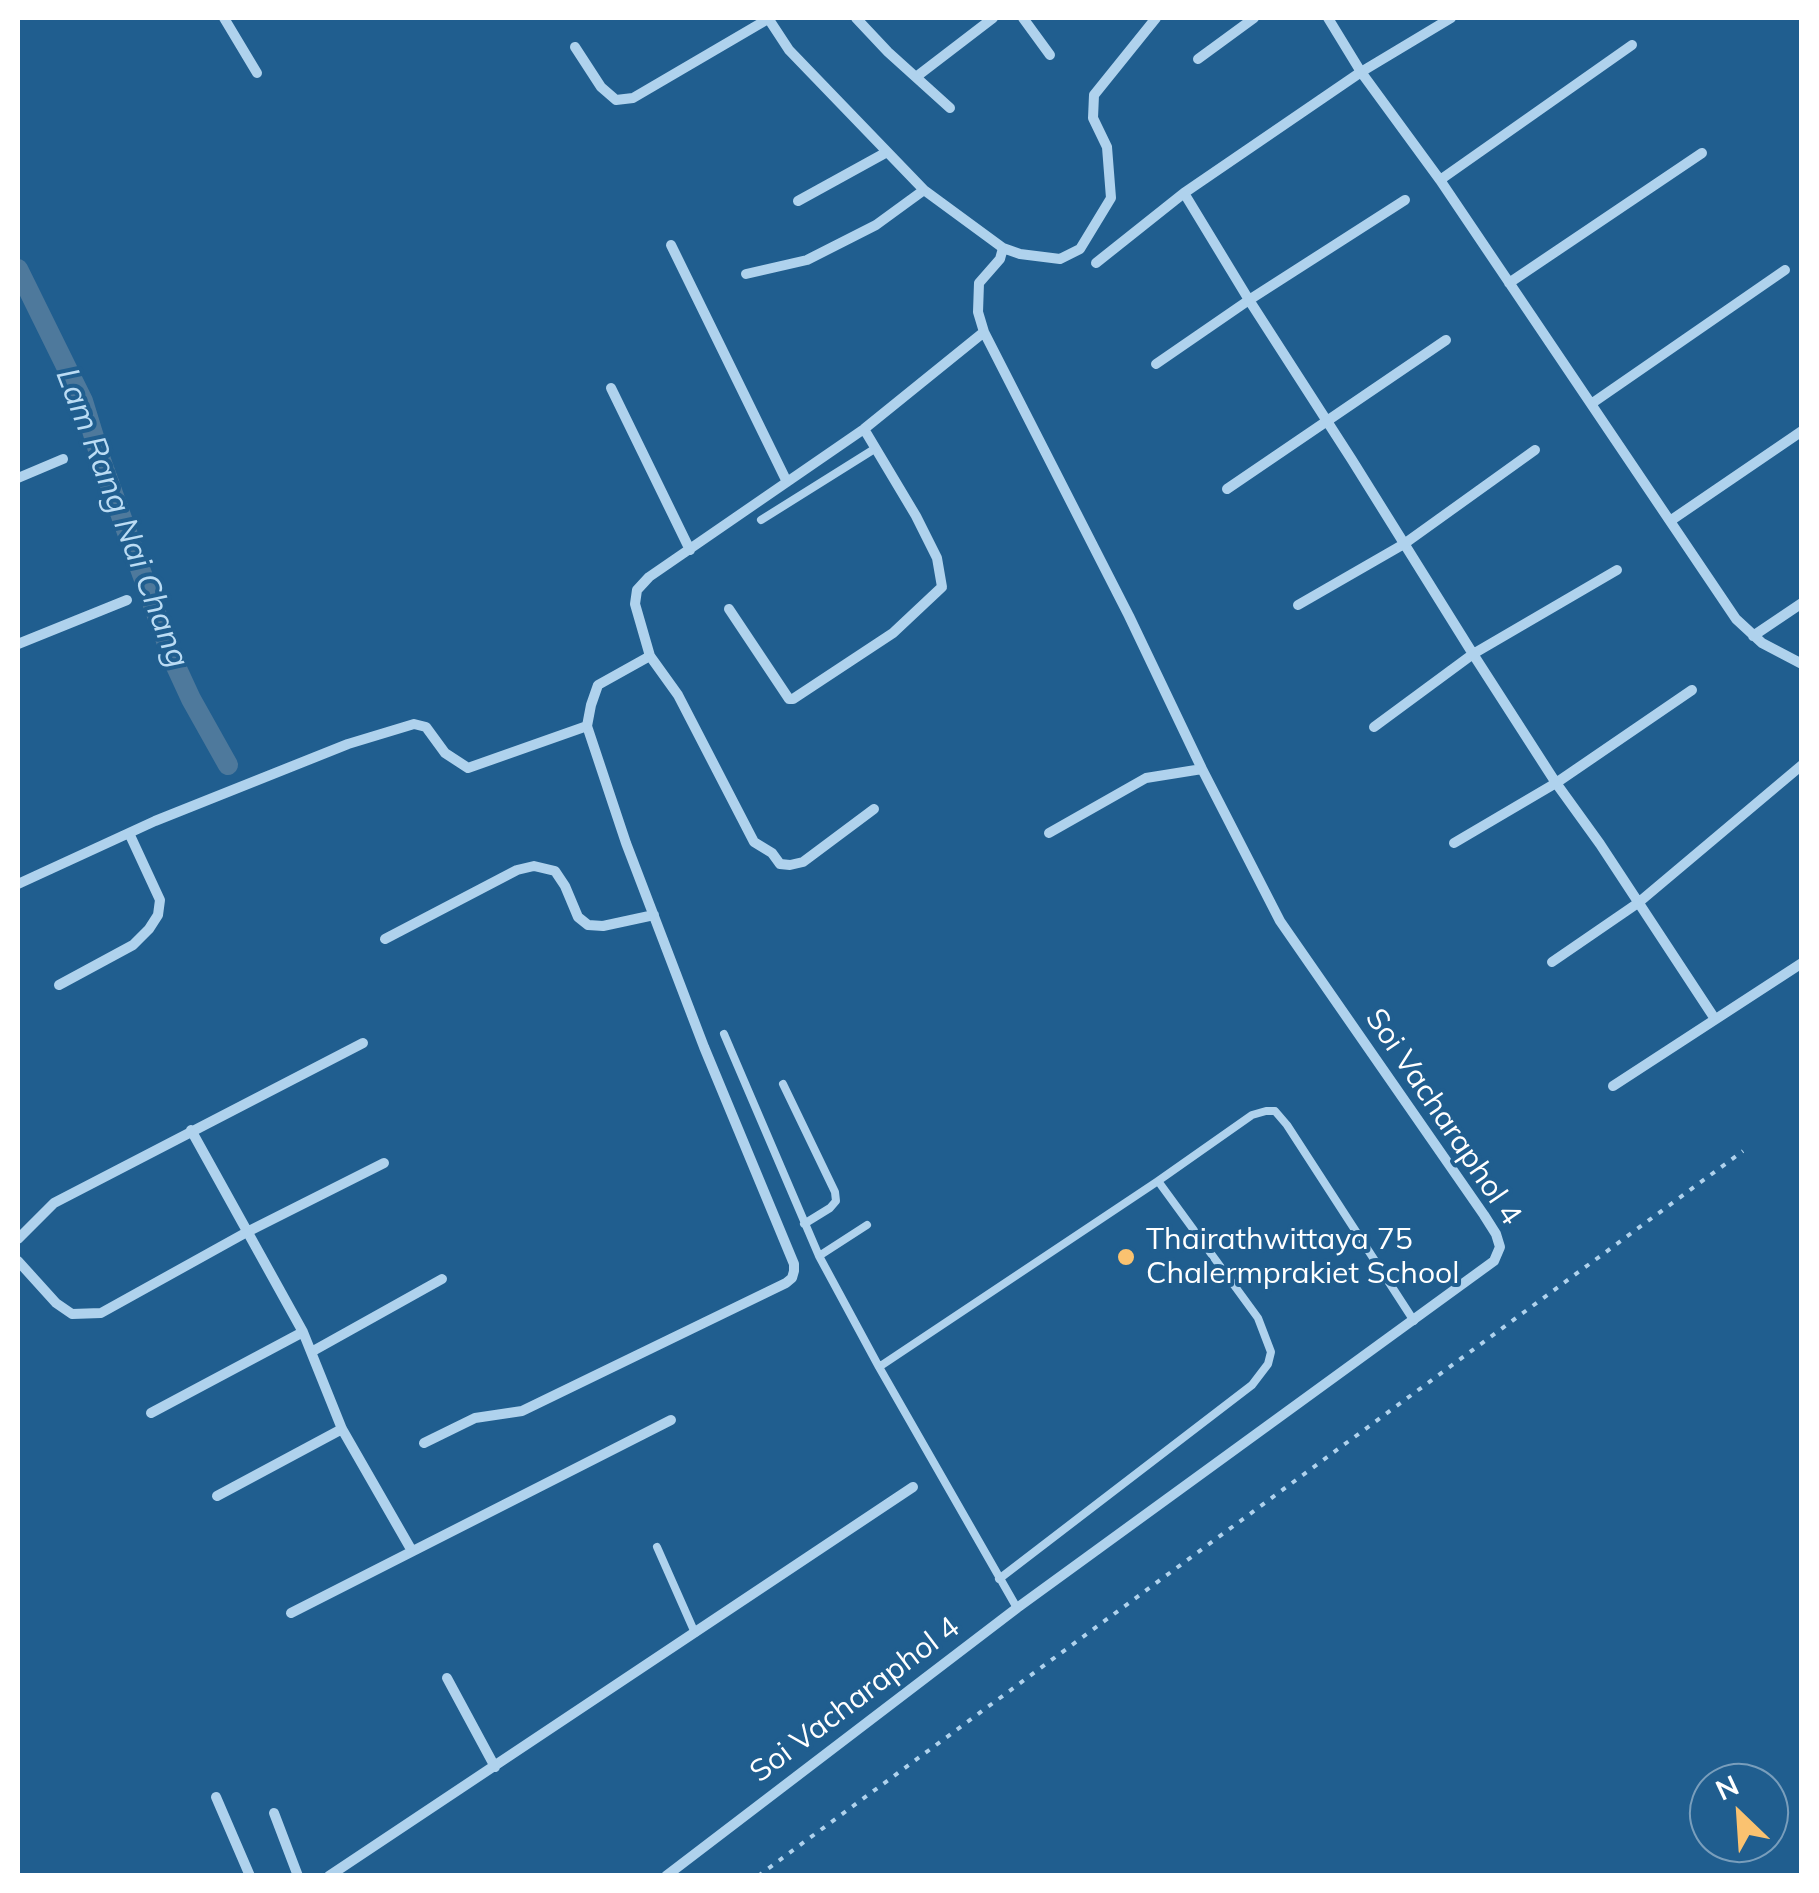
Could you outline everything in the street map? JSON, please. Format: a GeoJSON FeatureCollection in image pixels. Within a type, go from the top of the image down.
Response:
{"type":"FeatureCollection","features":[{"type":"Feature","properties":{"kind":"street"},"geometry":{"type":"LineString","coordinates":[[224,18],[257,73]]}},
{"type":"Feature","properties":{"kind":"street"},"geometry":{"type":"LineString","coordinates":[[574,46],[601,86],[616,100],[633,98],[768,18],[790,50],[924,190],[1004,248],[1060,259],[1080,248],[1111,198],[1107,147],[1094,118],[1094,94],[1156,18]]}},
{"type":"Feature","properties":{"kind":"street"},"geometry":{"type":"LineString","coordinates":[[856,18],[950,108]]}},
{"type":"Feature","properties":{"kind":"street"},"geometry":{"type":"LineString","coordinates":[[916,77],[993,18]]}},
{"type":"Feature","properties":{"kind":"street"},"geometry":{"type":"LineString","coordinates":[[1024,18],[1050,55]]}},
{"type":"Feature","properties":{"kind":"street"},"geometry":{"type":"LineString","coordinates":[[1198,59],[1254,18]]}},
{"type":"Feature","properties":{"kind":"street"},"geometry":{"type":"LineString","coordinates":[[1328,18],[1361,72],[1440,180],[1736,618],[1753,636],[1802,664]]}},
{"type":"Feature","properties":{"kind":"street"},"geometry":{"type":"LineString","coordinates":[[1096,263],[1184,193],[1361,72],[1452,18]]}},
{"type":"Feature","properties":{"kind":"street"},"geometry":{"type":"LineString","coordinates":[[1440,180],[1632,45]]}},
{"type":"Feature","properties":{"kind":"street"},"geometry":{"type":"LineString","coordinates":[[798,201],[888,152]]}},
{"type":"Feature","properties":{"kind":"street"},"geometry":{"type":"LineString","coordinates":[[1509,283],[1702,153]]}},
{"type":"Feature","properties":{"kind":"street"},"geometry":{"type":"LineString","coordinates":[[746,274],[806,260],[876,226],[924,190]]}},
{"type":"Feature","properties":{"kind":"street"},"geometry":{"type":"LineString","coordinates":[[1184,193],[1473,654],[1715,1019]]}},
{"type":"Feature","properties":{"kind":"street"},"geometry":{"type":"LineString","coordinates":[[1156,364],[1405,200]]}},
{"type":"Feature","properties":{"kind":"street"},"geometry":{"type":"LineString","coordinates":[[671,246],[787,482]]}},
{"type":"Feature","properties":{"kind":"street","name":"Soi Vacharaphol 4"},"geometry":{"type":"LineString","coordinates":[[666,1876],[1017,1608],[1494,1261],[1500,1247],[1496,1234],[1280,922],[984,332],[978,312],[979,283],[1000,259],[1004,248]]}},
{"type":"Feature","properties":{"kind":"street"},"geometry":{"type":"LineString","coordinates":[[1591,404],[1785,270]]}},
{"type":"Feature","properties":{"kind":"street"},"geometry":{"type":"LineString","coordinates":[[874,809],[802,862],[780,864],[754,842],[678,694],[650,656],[635,604],[637,590],[864,429],[984,332]]}},
{"type":"Feature","properties":{"kind":"street"},"geometry":{"type":"LineString","coordinates":[[1227,488],[1446,340]]}},
{"type":"Feature","properties":{"kind":"street"},"geometry":{"type":"LineString","coordinates":[[610,388],[690,550]]}},
{"type":"Feature","properties":{"kind":"street"},"geometry":{"type":"LineString","coordinates":[[728,609],[793,700],[893,633],[942,587],[938,558],[864,429]]}},
{"type":"Feature","properties":{"kind":"street"},"geometry":{"type":"LineString","coordinates":[[1670,521],[1802,431]]}},
{"type":"Feature","properties":{"kind":"street"},"geometry":{"type":"LineString","coordinates":[[1298,605],[1404,544],[1535,450]]}},
{"type":"Feature","properties":{"kind":"street"},"geometry":{"type":"LineString","coordinates":[[18,478],[63,459]]}},
{"type":"Feature","properties":{"kind":"street"},"geometry":{"type":"LineString","coordinates":[[1374,727],[1473,654],[1617,570]]}},
{"type":"Feature","properties":{"kind":"street"},"geometry":{"type":"LineString","coordinates":[[18,644],[127,600]]}},
{"type":"Feature","properties":{"kind":"street"},"geometry":{"type":"LineString","coordinates":[[1753,636],[1802,603]]}},
{"type":"Feature","properties":{"kind":"street"},"geometry":{"type":"LineString","coordinates":[[424,1443],[475,1418],[522,1411],[792,1278],[794,1264],[704,1047],[626,842],[588,726],[598,684],[650,656]]}},
{"type":"Feature","properties":{"kind":"street"},"geometry":{"type":"LineString","coordinates":[[1454,843],[1556,783],[1692,690]]}},
{"type":"Feature","properties":{"kind":"street"},"geometry":{"type":"LineString","coordinates":[[18,884],[129,833],[348,744],[414,724],[426,727],[445,753],[468,768],[588,726]]}},
{"type":"Feature","properties":{"kind":"street"},"geometry":{"type":"LineString","coordinates":[[1552,962],[1638,903],[1802,764]]}},
{"type":"Feature","properties":{"kind":"street"},"geometry":{"type":"LineString","coordinates":[[1048,834],[1146,778],[1202,769]]}},
{"type":"Feature","properties":{"kind":"street"},"geometry":{"type":"LineString","coordinates":[[59,985],[132,945],[158,915],[160,900],[129,833]]}},
{"type":"Feature","properties":{"kind":"street"},"geometry":{"type":"LineString","coordinates":[[384,940],[517,870],[534,866],[556,871],[578,917],[588,925],[603,926],[654,915]]}},
{"type":"Feature","properties":{"kind":"street"},"geometry":{"type":"LineString","coordinates":[[1613,1086],[1802,962]]}},
{"type":"Feature","properties":{"kind":"street"},"geometry":{"type":"LineString","coordinates":[[18,1240],[54,1202],[363,1043]]}},
{"type":"Feature","properties":{"kind":"street"},"geometry":{"type":"LineString","coordinates":[[191,1130],[304,1332],[342,1429],[412,1551]]}},
{"type":"Feature","properties":{"kind":"street"},"geometry":{"type":"LineString","coordinates":[[18,1261],[56,1303],[72,1314],[101,1313],[384,1162]]}},
{"type":"Feature","properties":{"kind":"street"},"geometry":{"type":"LineString","coordinates":[[313,1351],[442,1279]]}},
{"type":"Feature","properties":{"kind":"street"},"geometry":{"type":"LineString","coordinates":[[151,1412],[304,1332]]}},
{"type":"Feature","properties":{"kind":"street"},"geometry":{"type":"LineString","coordinates":[[291,1613],[671,1420]]}},
{"type":"Feature","properties":{"kind":"street"},"geometry":{"type":"LineString","coordinates":[[217,1496],[342,1429]]}},
{"type":"Feature","properties":{"kind":"street"},"geometry":{"type":"LineString","coordinates":[[329,1876],[914,1488]]}},
{"type":"Feature","properties":{"kind":"street"},"geometry":{"type":"LineString","coordinates":[[448,1678],[494,1766]]}},
{"type":"Feature","properties":{"kind":"street"},"geometry":{"type":"LineString","coordinates":[[216,1796],[250,1876]]}},
{"type":"Feature","properties":{"kind":"street"},"geometry":{"type":"LineString","coordinates":[[274,1813],[298,1876]]}},
{"type":"Feature","properties":{"kind":"lane"},"geometry":{"type":"LineString","coordinates":[[762,520],[876,448]]}},
{"type":"Feature","properties":{"kind":"lane"},"geometry":{"type":"LineString","coordinates":[[724,1034],[819,1256],[1017,1608]]}},
{"type":"Feature","properties":{"kind":"lane"},"geometry":{"type":"LineString","coordinates":[[783,1084],[835,1192],[836,1200],[830,1208],[804,1224]]}},
{"type":"Feature","properties":{"kind":"lane"},"geometry":{"type":"LineString","coordinates":[[880,1367],[1252,1115],[1275,1111],[1414,1321]]}},
{"type":"Feature","properties":{"kind":"lane"},"geometry":{"type":"LineString","coordinates":[[999,1578],[1252,1385],[1268,1364],[1271,1352],[1258,1318],[1158,1181]]}},
{"type":"Feature","properties":{"kind":"lane"},"geometry":{"type":"LineString","coordinates":[[819,1256],[866,1225]]}},
{"type":"Feature","properties":{"kind":"lane"},"geometry":{"type":"LineString","coordinates":[[656,1547],[695,1633]]}},
{"type":"Feature","properties":{"kind":"path"},"geometry":{"type":"LineString","coordinates":[[758,1876],[1743,1151]]}},
{"type":"Feature","properties":{"kind":"waterway","name":"Lam Rang Nai Chang"},"geometry":{"type":"LineString","coordinates":[[18,269],[83,401],[173,660],[228,765]]}},
{"type":"Feature","properties":{"kind":"place","name":"Thairathwittaya 75 Chalermprakiet School"},"geometry":{"type":"Point","coordinates":[1126,1257]}}]}
